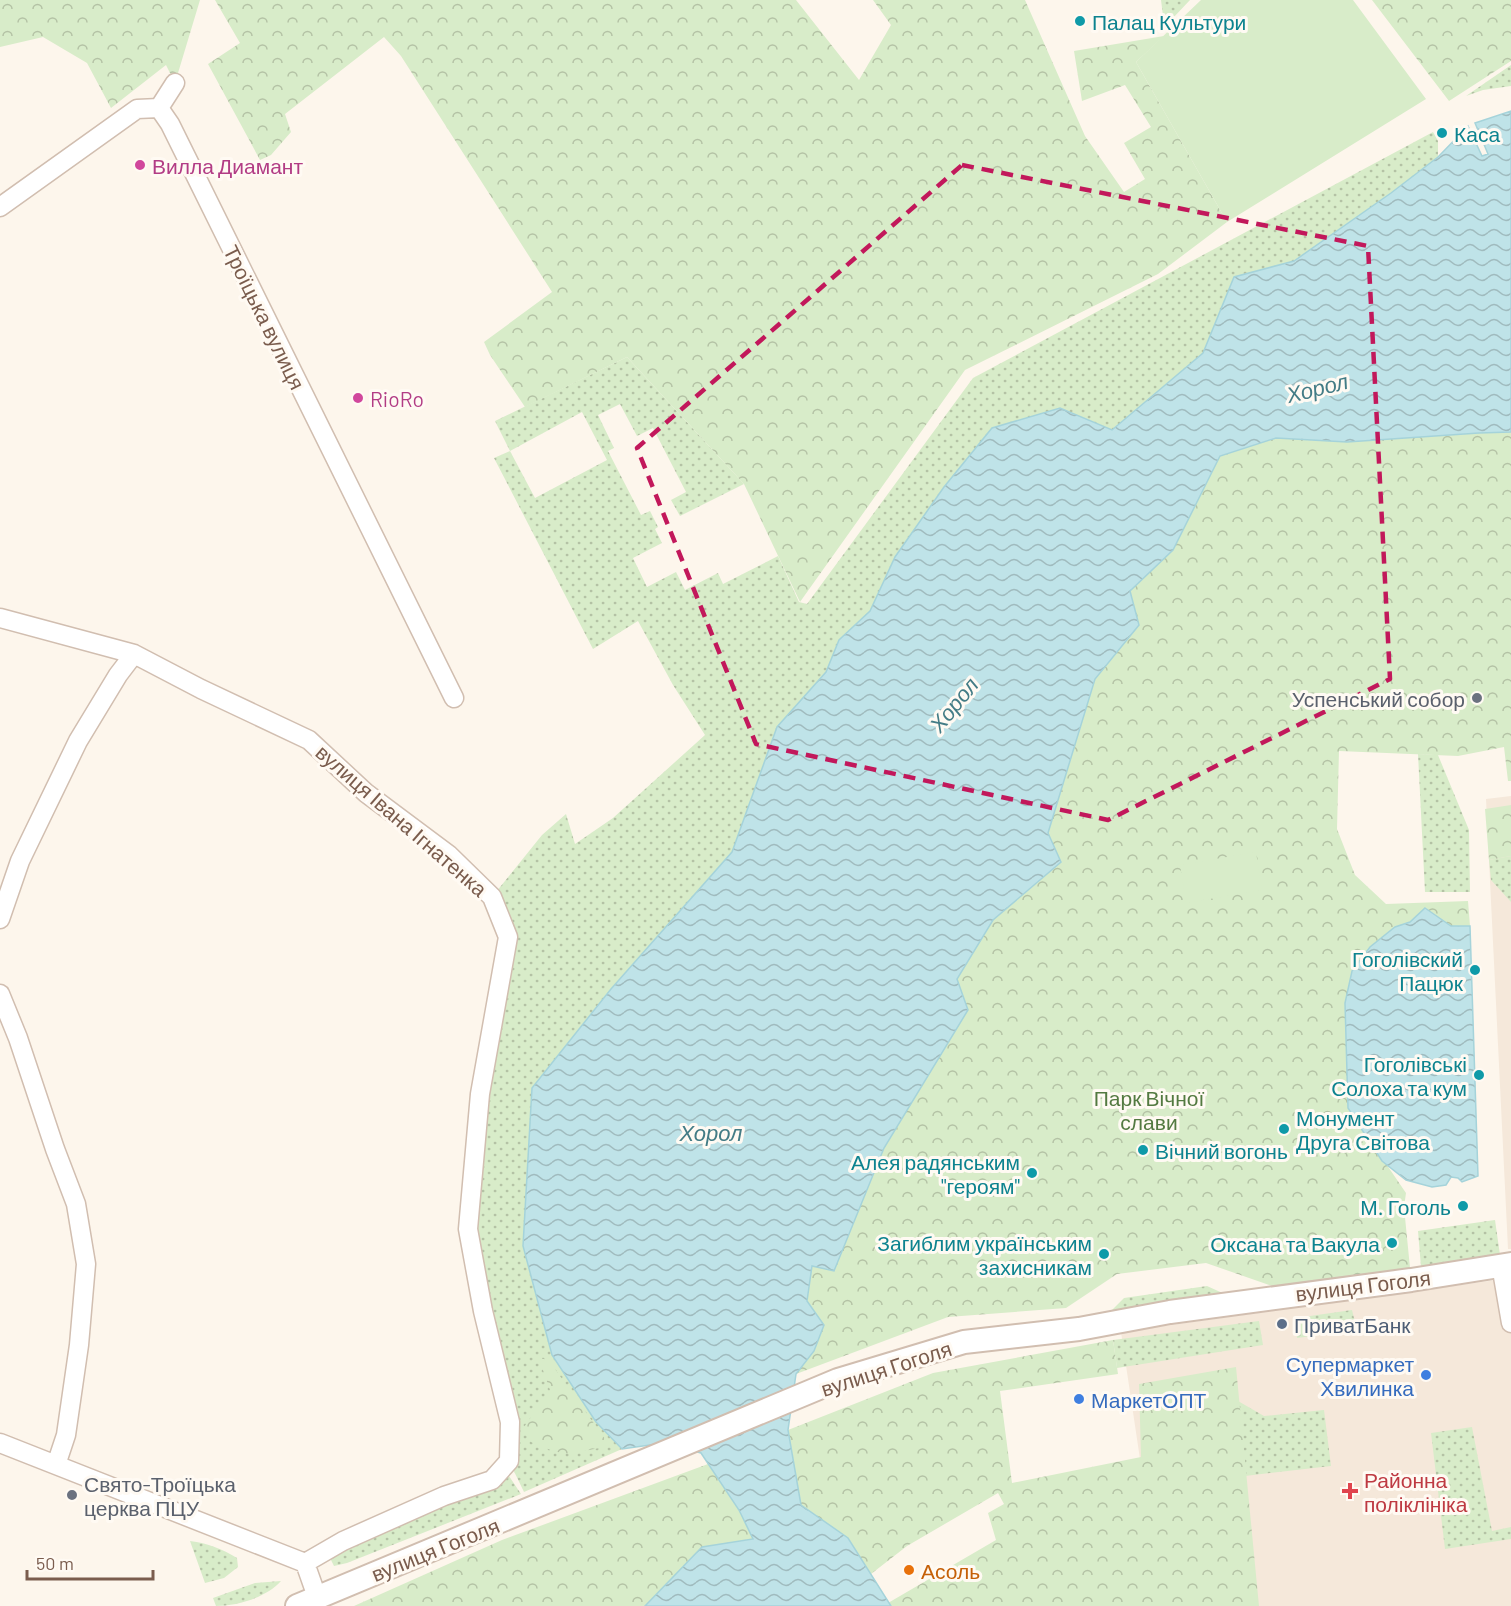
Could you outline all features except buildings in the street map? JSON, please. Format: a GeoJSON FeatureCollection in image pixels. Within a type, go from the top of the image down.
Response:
{"type":"FeatureCollection","features":[{"type":"Feature","properties":{"kind":"street"},"geometry":{"type":"LineString","coordinates":[[0,207],[137,109],[159,108],[175,82]]}},
{"type":"Feature","properties":{"kind":"street","name":"Троїцька вулиця"},"geometry":{"type":"LineString","coordinates":[[159,108],[175,135],[454,698]]}},
{"type":"Feature","properties":{"kind":"street","name":"вулиця Івана Ігнатенка"},"geometry":{"type":"LineString","coordinates":[[0,618],[134,654],[201,689],[309,740],[366,793],[449,855],[492,897],[508,937],[480,1094],[468,1230],[483,1311],[510,1422],[509,1461],[492,1480],[444,1496],[343,1541],[305,1563]]}},
{"type":"Feature","properties":{"kind":"street"},"geometry":{"type":"LineString","coordinates":[[0,919],[20,861],[78,741],[118,675],[134,654]]}},
{"type":"Feature","properties":{"kind":"street"},"geometry":{"type":"LineString","coordinates":[[0,994],[4,1012],[76,1204],[86,1264],[66,1435],[56,1465]]}},
{"type":"Feature","properties":{"kind":"street"},"geometry":{"type":"LineString","coordinates":[[1506,1264],[1511,1323]]}},
{"type":"Feature","properties":{"kind":"street","name":"вулиця Гоголя"},"geometry":{"type":"LineString","coordinates":[[307,1602],[838,1380],[964,1342],[1079,1329],[1170,1312],[1411,1280],[1506,1264]]}},
{"type":"Feature","properties":{"kind":"street"},"geometry":{"type":"LineString","coordinates":[[0,1443],[305,1563],[307,1602]]}},
{"type":"Feature","properties":{"kind":"highlighted area"},"geometry":{"type":"Polygon","coordinates":[[[962,165],[1368,246],[1390,679],[1108,820],[756,744],[637,448],[962,165]]]}},
{"type":"Feature","properties":{"kind":"shaded area"},"geometry":{"type":"Polygon","coordinates":[[[1511,796],[1511,1249],[1508,1249],[1486,799],[1511,796]]]}},
{"type":"Feature","properties":{"kind":"shaded area"},"geometry":{"type":"Polygon","coordinates":[[[1511,1278],[1511,1606],[1162,1606],[1121,1332],[1511,1278]]]}},
{"type":"Feature","properties":{"kind":"green space"},"geometry":{"type":"Polygon","coordinates":[[[0,0],[200,0],[175,83],[166,65],[111,108],[87,63],[43,37],[0,47],[0,0]]]}},
{"type":"Feature","properties":{"kind":"green space"},"geometry":{"type":"Polygon","coordinates":[[[215,0],[796,0],[859,80],[891,25],[873,0],[1025,0],[1085,136],[1124,192],[1145,179],[1124,143],[1151,127],[1125,85],[1082,101],[1074,51],[1164,36],[1136,62],[1227,222],[1158,274],[965,370],[800,602],[744,484],[627,357],[525,407],[490,355],[484,342],[552,292],[401,56],[384,37],[285,114],[291,132],[271,155],[260,160],[208,64],[240,43],[215,0]]]}},
{"type":"Feature","properties":{"kind":"green space"},"geometry":{"type":"Polygon","coordinates":[[[1161,0],[1190,0],[1173,18],[1163,16],[1161,0]]]}},
{"type":"Feature","properties":{"kind":"green space"},"geometry":{"type":"Polygon","coordinates":[[[1201,0],[1353,0],[1426,99],[1227,222],[1136,62],[1201,0]]]}},
{"type":"Feature","properties":{"kind":"green space"},"geometry":{"type":"Polygon","coordinates":[[[1372,0],[1511,0],[1511,61],[1449,101],[1372,0]]]}},
{"type":"Feature","properties":{"kind":"green space"},"geometry":{"type":"Polygon","coordinates":[[[1511,65],[1511,86],[1483,90],[1466,96],[1511,65]]]}},
{"type":"Feature","properties":{"kind":"green space"},"geometry":{"type":"Polygon","coordinates":[[[1433,132],[1438,141],[1438,157],[1391,194],[1294,261],[1234,277],[1203,353],[1112,430],[1060,408],[895,557],[870,611],[839,640],[826,672],[777,727],[733,852],[611,989],[532,1088],[523,1246],[552,1355],[596,1422],[622,1449],[524,1492],[509,1461],[468,1229],[508,937],[492,897],[542,835],[566,814],[575,844],[613,818],[705,735],[673,685],[638,621],[593,649],[494,458],[510,451],[495,421],[627,357],[744,484],[680,516],[671,500],[686,492],[653,428],[637,436],[620,404],[598,415],[614,448],[608,451],[641,515],[650,511],[658,527],[655,529],[662,543],[633,558],[647,587],[676,572],[685,590],[718,573],[723,584],[778,556],[799,602],[807,604],[973,378],[1433,132]],[[582,412],[510,451],[535,498],[607,460],[582,412]]]}},
{"type":"Feature","properties":{"kind":"green space","name":"Парк Вічної слави"},"geometry":{"type":"Polygon","coordinates":[[[1511,432],[1511,781],[1508,781],[1504,747],[1458,756],[1339,751],[1337,829],[1355,875],[1386,904],[1468,901],[1470,926],[1451,926],[1425,908],[1410,922],[1395,927],[1345,1003],[1348,1108],[1406,1193],[1404,1207],[1410,1268],[1275,1287],[1206,1263],[1117,1274],[1066,1308],[948,1317],[796,1374],[814,1351],[807,1303],[812,1265],[833,1271],[884,1148],[967,1010],[957,979],[993,920],[1061,862],[1048,833],[1095,679],[1139,625],[1129,591],[1173,549],[1220,456],[1276,438],[1347,442],[1511,432]]]}},
{"type":"Feature","properties":{"kind":"green space"},"geometry":{"type":"Polygon","coordinates":[[[1418,754],[1438,755],[1469,830],[1470,892],[1425,892],[1418,754]]]}},
{"type":"Feature","properties":{"kind":"green space"},"geometry":{"type":"Polygon","coordinates":[[[1511,805],[1511,856],[1489,860],[1485,809],[1511,805]]]}},
{"type":"Feature","properties":{"kind":"green space"},"geometry":{"type":"Polygon","coordinates":[[[1256,852],[1262,890],[1186,903],[1180,865],[1256,852]]]}},
{"type":"Feature","properties":{"kind":"green space"},"geometry":{"type":"Polygon","coordinates":[[[1511,856],[1511,902],[1491,880],[1489,860],[1511,856]]]}},
{"type":"Feature","properties":{"kind":"green space"},"geometry":{"type":"Polygon","coordinates":[[[1495,1220],[1500,1255],[1421,1267],[1418,1231],[1495,1220]]]}},
{"type":"Feature","properties":{"kind":"green space"},"geometry":{"type":"Polygon","coordinates":[[[1207,1286],[1227,1295],[1110,1312],[1124,1298],[1207,1286]]]}},
{"type":"Feature","properties":{"kind":"green space"},"geometry":{"type":"Polygon","coordinates":[[[1352,1310],[1357,1330],[1297,1338],[1296,1318],[1352,1310]]]}},
{"type":"Feature","properties":{"kind":"green space"},"geometry":{"type":"Polygon","coordinates":[[[1259,1321],[1263,1345],[1117,1368],[1113,1340],[1259,1321]]]}},
{"type":"Feature","properties":{"kind":"green space"},"geometry":{"type":"Polygon","coordinates":[[[1113,1340],[1118,1374],[1000,1391],[1012,1483],[1141,1457],[1139,1384],[1236,1367],[1259,1606],[891,1606],[888,1603],[996,1540],[988,1513],[1004,1504],[998,1493],[907,1546],[871,1574],[848,1538],[801,1505],[788,1430],[933,1373],[1113,1340]]]}},
{"type":"Feature","properties":{"kind":"green space"},"geometry":{"type":"Polygon","coordinates":[[[538,1356],[550,1362],[610,1446],[568,1454],[531,1442],[524,1427],[550,1390],[538,1356]]]}},
{"type":"Feature","properties":{"kind":"green space"},"geometry":{"type":"Polygon","coordinates":[[[1238,1401],[1264,1416],[1324,1410],[1331,1466],[1245,1476],[1238,1401]]]}},
{"type":"Feature","properties":{"kind":"green space"},"geometry":{"type":"Polygon","coordinates":[[[1472,1427],[1492,1531],[1511,1527],[1511,1539],[1445,1549],[1431,1433],[1472,1427]]]}},
{"type":"Feature","properties":{"kind":"green space"},"geometry":{"type":"Polygon","coordinates":[[[708,1464],[739,1510],[754,1540],[702,1547],[645,1606],[354,1606],[502,1540],[708,1464]]]}},
{"type":"Feature","properties":{"kind":"green space"},"geometry":{"type":"Polygon","coordinates":[[[509,1476],[521,1494],[347,1563],[334,1566],[330,1558],[354,1544],[509,1476]]]}},
{"type":"Feature","properties":{"kind":"green space"},"geometry":{"type":"Polygon","coordinates":[[[190,1541],[209,1545],[237,1558],[238,1567],[224,1578],[205,1583],[190,1541]]]}},
{"type":"Feature","properties":{"kind":"green space"},"geometry":{"type":"Polygon","coordinates":[[[281,1581],[268,1592],[243,1602],[216,1606],[213,1598],[255,1583],[281,1581]]]}},
{"type":"Feature","properties":{"kind":"water","name":"Хорол"},"geometry":{"type":"Polygon","coordinates":[[[1511,111],[1511,432],[1347,442],[1276,438],[1220,456],[1173,550],[1130,591],[1139,625],[1095,679],[1048,833],[1061,862],[993,920],[957,979],[968,1010],[884,1148],[834,1271],[812,1266],[807,1301],[824,1325],[814,1351],[796,1374],[788,1430],[801,1505],[848,1538],[891,1606],[645,1606],[702,1547],[753,1539],[739,1510],[701,1453],[664,1443],[622,1449],[596,1422],[552,1355],[523,1246],[532,1088],[611,989],[732,852],[777,727],[826,672],[839,640],[870,611],[895,557],[944,487],[992,428],[1060,408],[1112,430],[1203,353],[1234,277],[1294,261],[1438,157],[1468,126],[1482,156],[1488,154],[1475,123],[1511,111]]]}},
{"type":"Feature","properties":{"kind":"water"},"geometry":{"type":"Polygon","coordinates":[[[1425,908],[1451,926],[1470,926],[1478,1176],[1462,1182],[1458,1178],[1451,1177],[1446,1185],[1432,1187],[1406,1180],[1382,1161],[1348,1108],[1345,1003],[1352,971],[1370,947],[1395,927],[1410,922],[1425,908]]]}},
{"type":"Feature","properties":{"kind":"place","name":"Палац Культури"},"geometry":{"type":"Point","coordinates":[1080,21]}},
{"type":"Feature","properties":{"kind":"place","name":"Каса"},"geometry":{"type":"Point","coordinates":[1442,133]}},
{"type":"Feature","properties":{"kind":"place","name":"Вилла Диамант"},"geometry":{"type":"Point","coordinates":[140,165]}},
{"type":"Feature","properties":{"kind":"place","name":"RioRo"},"geometry":{"type":"Point","coordinates":[358,398]}},
{"type":"Feature","properties":{"kind":"place","name":"Успенський собор"},"geometry":{"type":"Point","coordinates":[1477,698]}},
{"type":"Feature","properties":{"kind":"place","name":"Гоголівский Пацюк"},"geometry":{"type":"Point","coordinates":[1475,970]}},
{"type":"Feature","properties":{"kind":"place","name":"Гоголівські Солоха та кум"},"geometry":{"type":"Point","coordinates":[1479,1075]}},
{"type":"Feature","properties":{"kind":"place","name":"Монумент Друга Світова"},"geometry":{"type":"Point","coordinates":[1284,1129]}},
{"type":"Feature","properties":{"kind":"place","name":"Вічний вогонь"},"geometry":{"type":"Point","coordinates":[1143,1150]}},
{"type":"Feature","properties":{"kind":"place","name":"Алея радянським \"героям\""},"geometry":{"type":"Point","coordinates":[1032,1173]}},
{"type":"Feature","properties":{"kind":"place","name":"М. Гоголь"},"geometry":{"type":"Point","coordinates":[1463,1206]}},
{"type":"Feature","properties":{"kind":"place","name":"Оксана та Вакула"},"geometry":{"type":"Point","coordinates":[1392,1243]}},
{"type":"Feature","properties":{"kind":"place","name":"Загиблим українським захисникам"},"geometry":{"type":"Point","coordinates":[1104,1254]}},
{"type":"Feature","properties":{"kind":"place","name":"ПриватБанк"},"geometry":{"type":"Point","coordinates":[1282,1324]}},
{"type":"Feature","properties":{"kind":"place","name":"Супермаркет Хвилинка"},"geometry":{"type":"Point","coordinates":[1426,1375]}},
{"type":"Feature","properties":{"kind":"place","name":"МаркетОПТ"},"geometry":{"type":"Point","coordinates":[1079,1399]}},
{"type":"Feature","properties":{"kind":"place","name":"Районна поліклініка"},"geometry":{"type":"Point","coordinates":[1350,1491]}},
{"type":"Feature","properties":{"kind":"place","name":"Свято-Троїцька церква ПЦУ"},"geometry":{"type":"Point","coordinates":[72,1495]}},
{"type":"Feature","properties":{"kind":"place","name":"Асоль"},"geometry":{"type":"Point","coordinates":[909,1570]}}]}
